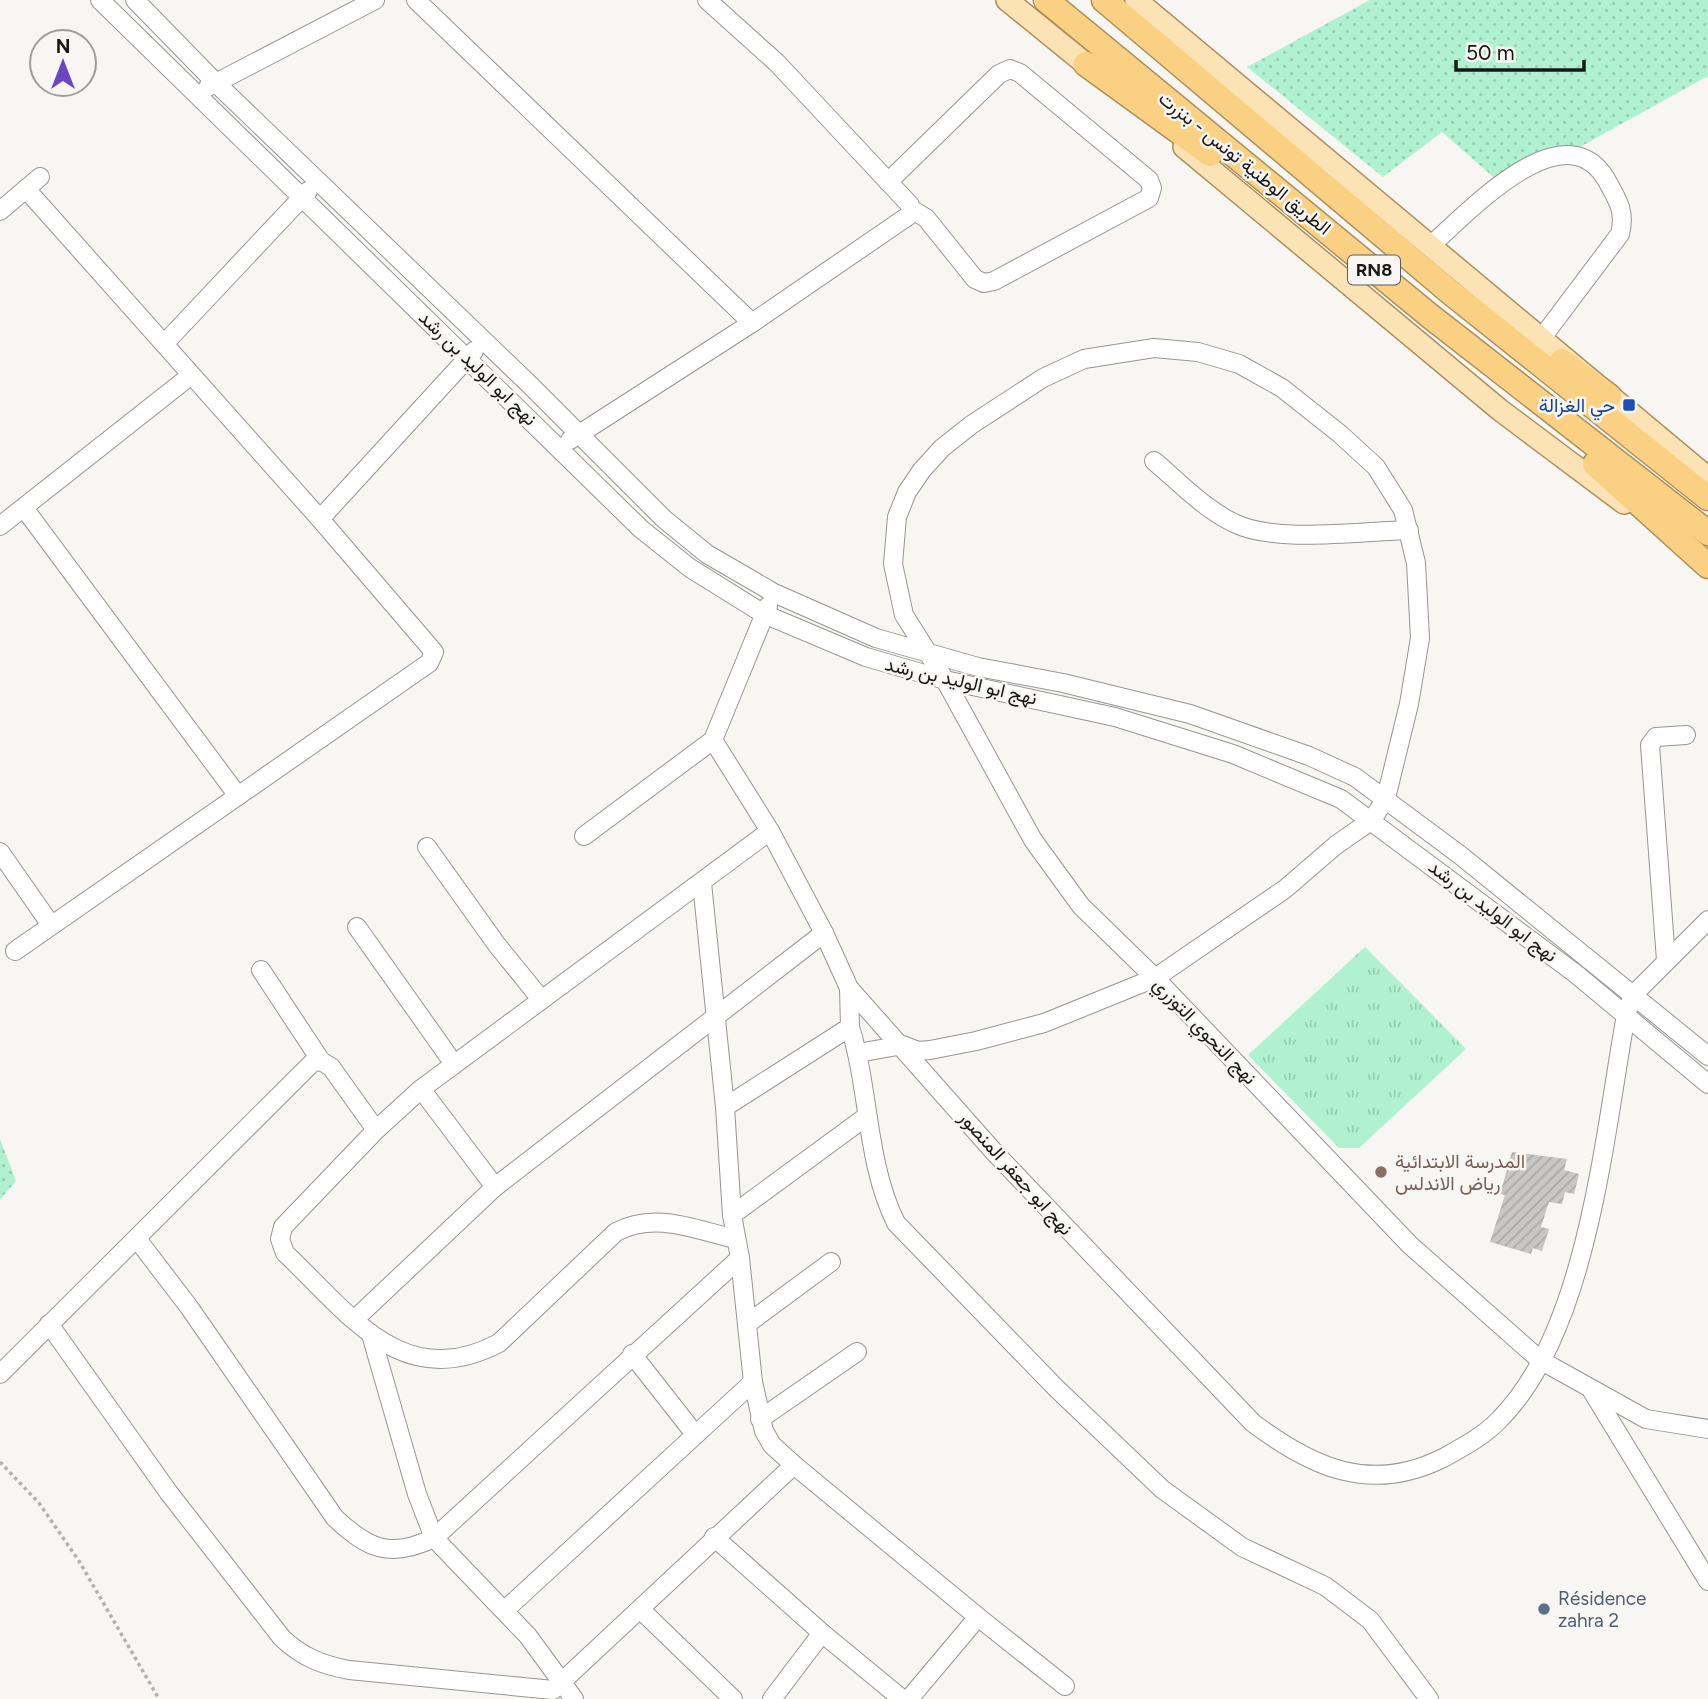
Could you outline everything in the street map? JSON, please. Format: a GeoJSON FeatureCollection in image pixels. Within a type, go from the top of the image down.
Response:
{"type":"FeatureCollection","features":[{"type":"Feature","properties":{"kind":"highway","name":"الطريق الوطنية تونس - بنزرت"},"geometry":{"type":"LineString","coordinates":[[1046,0],[1437,321],[1708,533]]}},
{"type":"Feature","properties":{"kind":"highway","name":"الطريق الوطنية تونس - بنزرت"},"geometry":{"type":"LineString","coordinates":[[1117,4],[1245,120],[1450,292],[1708,498]]}},
{"type":"Feature","properties":{"kind":"highway","name":"RN8"},"geometry":{"type":"LineString","coordinates":[[1086,64],[1437,321]]}},
{"type":"Feature","properties":{"kind":"highway","name":"RN8"},"geometry":{"type":"LineString","coordinates":[[1245,120],[1609,396]]}},
{"type":"Feature","properties":{"kind":"highway"},"geometry":{"type":"LineString","coordinates":[[1437,321],[1708,567]]}},
{"type":"Feature","properties":{"kind":"main road"},"geometry":{"type":"LineString","coordinates":[[1007,0],[1500,410],[1708,567]]}},
{"type":"Feature","properties":{"kind":"main road"},"geometry":{"type":"LineString","coordinates":[[1117,4],[1430,246],[1708,478]]}},
{"type":"Feature","properties":{"kind":"street","name":"نهج ابو الوليد بن رشد"},"geometry":{"type":"LineString","coordinates":[[100,0],[195,97],[562,448],[663,549],[764,614],[866,657],[945,680],[1052,702],[1180,736],[1291,777],[1341,799],[1626,1015],[1708,1084]]}},
{"type":"Feature","properties":{"kind":"street","name":"نهج ابو الوليد بن رشد"},"geometry":{"type":"LineString","coordinates":[[135,0],[215,82],[319,180],[684,538],[774,593],[865,634],[928,654],[1191,714],[1309,756],[1355,777],[1386,798],[1708,1056]]}},
{"type":"Feature","properties":{"kind":"street"},"geometry":{"type":"LineString","coordinates":[[195,97],[215,82],[375,0]]}},
{"type":"Feature","properties":{"kind":"street"},"geometry":{"type":"LineString","coordinates":[[416,0],[752,323]]}},
{"type":"Feature","properties":{"kind":"street"},"geometry":{"type":"LineString","coordinates":[[707,0],[777,64],[911,209],[926,218],[975,279],[984,283],[994,281],[1149,198],[1153,188],[1139,171],[1020,73],[1010,69],[999,74],[888,182]]}},
{"type":"Feature","properties":{"kind":"street"},"geometry":{"type":"LineString","coordinates":[[1430,246],[1523,167],[1549,156],[1578,155],[1598,167],[1620,203],[1624,220],[1620,234],[1541,339]]}},
{"type":"Feature","properties":{"kind":"street"},"geometry":{"type":"LineString","coordinates":[[0,211],[40,177]]}},
{"type":"Feature","properties":{"kind":"street"},"geometry":{"type":"LineString","coordinates":[[164,344],[319,180]]}},
{"type":"Feature","properties":{"kind":"street"},"geometry":{"type":"LineString","coordinates":[[15,951],[429,663],[434,656],[433,648],[26,190]]}},
{"type":"Feature","properties":{"kind":"street"},"geometry":{"type":"LineString","coordinates":[[562,448],[578,433],[752,323],[906,219],[911,209]]}},
{"type":"Feature","properties":{"kind":"street"},"geometry":{"type":"LineString","coordinates":[[320,519],[483,341]]}},
{"type":"Feature","properties":{"kind":"street","name":"نهج النحوي التوزري"},"geometry":{"type":"LineString","coordinates":[[1372,820],[1386,798],[1409,704],[1420,638],[1419,592],[1409,530],[1393,491],[1376,467],[1282,388],[1239,364],[1198,352],[1154,348],[1084,359],[1043,378],[971,425],[942,448],[907,492],[897,517],[893,564],[896,591],[904,615],[945,680],[1006,794],[1057,875],[1081,906],[1155,978],[1410,1245],[1540,1360],[1646,1419],[1708,1429]]}},
{"type":"Feature","properties":{"kind":"street"},"geometry":{"type":"LineString","coordinates":[[0,526],[190,376]]}},
{"type":"Feature","properties":{"kind":"street"},"geometry":{"type":"LineString","coordinates":[[1154,461],[1214,511],[1254,531],[1279,534],[1409,530]]}},
{"type":"Feature","properties":{"kind":"street"},"geometry":{"type":"LineString","coordinates":[[23,508],[238,796]]}},
{"type":"Feature","properties":{"kind":"street"},"geometry":{"type":"LineString","coordinates":[[584,836],[713,740],[774,593]]}},
{"type":"Feature","properties":{"kind":"street"},"geometry":{"type":"LineString","coordinates":[[1666,960],[1650,745],[1656,737],[1686,734]]}},
{"type":"Feature","properties":{"kind":"street","name":"نهج ابو جعفر المنصور"},"geometry":{"type":"LineString","coordinates":[[713,740],[770,831],[824,933],[849,988],[903,1045],[995,1153],[1253,1423],[1302,1456],[1347,1472],[1392,1475],[1423,1468],[1466,1446],[1500,1420],[1528,1385],[1566,1306],[1581,1262],[1626,1015],[1633,995]]}},
{"type":"Feature","properties":{"kind":"street"},"geometry":{"type":"LineString","coordinates":[[858,1053],[903,1045],[918,1051],[930,1050],[988,1038],[1044,1023],[1155,978],[1285,890],[1336,845],[1372,820]]}},
{"type":"Feature","properties":{"kind":"street"},"geometry":{"type":"LineString","coordinates":[[736,1239],[666,1222],[646,1220],[630,1224],[616,1232],[499,1343],[476,1355],[453,1359],[398,1352],[372,1338],[285,1254],[280,1239],[283,1227],[376,1130],[421,1089],[540,998],[702,883],[770,831]]}},
{"type":"Feature","properties":{"kind":"street"},"geometry":{"type":"LineString","coordinates":[[427,847],[497,945],[540,998]]}},
{"type":"Feature","properties":{"kind":"street"},"geometry":{"type":"LineString","coordinates":[[0,852],[51,925]]}},
{"type":"Feature","properties":{"kind":"street"},"geometry":{"type":"LineString","coordinates":[[702,883],[725,1107],[732,1215],[760,1419],[772,1445],[794,1465],[978,1618],[1065,1686]]}},
{"type":"Feature","properties":{"kind":"street"},"geometry":{"type":"LineString","coordinates":[[1633,995],[1708,920]]}},
{"type":"Feature","properties":{"kind":"street"},"geometry":{"type":"LineString","coordinates":[[357,927],[454,1064]]}},
{"type":"Feature","properties":{"kind":"street"},"geometry":{"type":"LineString","coordinates":[[355,1319],[495,1187],[824,933]]}},
{"type":"Feature","properties":{"kind":"street"},"geometry":{"type":"LineString","coordinates":[[261,971],[321,1061],[331,1067],[376,1130]]}},
{"type":"Feature","properties":{"kind":"street"},"geometry":{"type":"LineString","coordinates":[[849,988],[850,1027],[858,1053],[867,1116],[884,1198],[896,1223],[1056,1388],[1162,1489],[1242,1548],[1325,1586],[1370,1620],[1429,1699]]}},
{"type":"Feature","properties":{"kind":"street"},"geometry":{"type":"LineString","coordinates":[[725,1107],[850,1027]]}},
{"type":"Feature","properties":{"kind":"street"},"geometry":{"type":"LineString","coordinates":[[0,1374],[304,1070],[313,1062],[321,1061]]}},
{"type":"Feature","properties":{"kind":"street"},"geometry":{"type":"LineString","coordinates":[[421,1089],[495,1187]]}},
{"type":"Feature","properties":{"kind":"street"},"geometry":{"type":"LineString","coordinates":[[732,1215],[867,1116]]}},
{"type":"Feature","properties":{"kind":"street"},"geometry":{"type":"LineString","coordinates":[[137,1239],[189,1307],[335,1518],[360,1541],[377,1548],[408,1549],[434,1538],[740,1258]]}},
{"type":"Feature","properties":{"kind":"street"},"geometry":{"type":"LineString","coordinates":[[747,1324],[831,1262]]}},
{"type":"Feature","properties":{"kind":"street"},"geometry":{"type":"LineString","coordinates":[[49,1324],[169,1493],[282,1638],[297,1653],[324,1665],[349,1670],[552,1691],[573,1699]]}},
{"type":"Feature","properties":{"kind":"street"},"geometry":{"type":"LineString","coordinates":[[372,1338],[416,1494],[434,1538],[528,1636],[552,1691]]}},
{"type":"Feature","properties":{"kind":"street"},"geometry":{"type":"LineString","coordinates":[[760,1419],[857,1352]]}},
{"type":"Feature","properties":{"kind":"street"},"geometry":{"type":"LineString","coordinates":[[632,1354],[694,1433]]}},
{"type":"Feature","properties":{"kind":"street"},"geometry":{"type":"LineString","coordinates":[[505,1610],[694,1433],[753,1382]]}},
{"type":"Feature","properties":{"kind":"street"},"geometry":{"type":"LineString","coordinates":[[1590,1388],[1708,1581]]}},
{"type":"Feature","properties":{"kind":"street"},"geometry":{"type":"LineString","coordinates":[[552,1691],[794,1465]]}},
{"type":"Feature","properties":{"kind":"street"},"geometry":{"type":"LineString","coordinates":[[714,1537],[822,1633],[902,1699]]}},
{"type":"Feature","properties":{"kind":"street"},"geometry":{"type":"LineString","coordinates":[[641,1609],[733,1699]]}},
{"type":"Feature","properties":{"kind":"street"},"geometry":{"type":"LineString","coordinates":[[909,1699],[978,1618]]}},
{"type":"Feature","properties":{"kind":"street"},"geometry":{"type":"LineString","coordinates":[[772,1699],[822,1633]]}},
{"type":"Feature","properties":{"kind":"path"},"geometry":{"type":"LineString","coordinates":[[0,1462],[38,1503],[79,1561],[159,1699]]}},
{"type":"Feature","properties":{"kind":"green space"},"geometry":{"type":"Polygon","coordinates":[[[1370,0],[1708,0],[1708,76],[1506,188],[1442,132],[1383,177],[1247,67],[1370,0]]]}},
{"type":"Feature","properties":{"kind":"green space"},"geometry":{"type":"Polygon","coordinates":[[[1365,947],[1466,1049],[1359,1148],[1339,1148],[1248,1055],[1365,947]]]}},
{"type":"Feature","properties":{"kind":"green space"},"geometry":{"type":"Polygon","coordinates":[[[0,1139],[16,1181],[0,1200],[0,1139]]]}},
{"type":"Feature","properties":{"kind":"building"},"geometry":{"type":"Polygon","coordinates":[[[1512,1152],[1567,1159],[1564,1170],[1579,1174],[1574,1194],[1565,1192],[1562,1204],[1549,1202],[1541,1227],[1549,1229],[1542,1251],[1533,1248],[1531,1254],[1490,1242],[1505,1195],[1500,1194],[1512,1152]]]}},
{"type":"Feature","properties":{"kind":"place","name":"حي الغزالة"},"geometry":{"type":"Point","coordinates":[1629,405]}},
{"type":"Feature","properties":{"kind":"place","name":"المدرسة الابتدائية رياض الاندلس"},"geometry":{"type":"Point","coordinates":[1381,1172]}},
{"type":"Feature","properties":{"kind":"place","name":"Résidence zahra 2"},"geometry":{"type":"Point","coordinates":[1544,1609]}}]}
